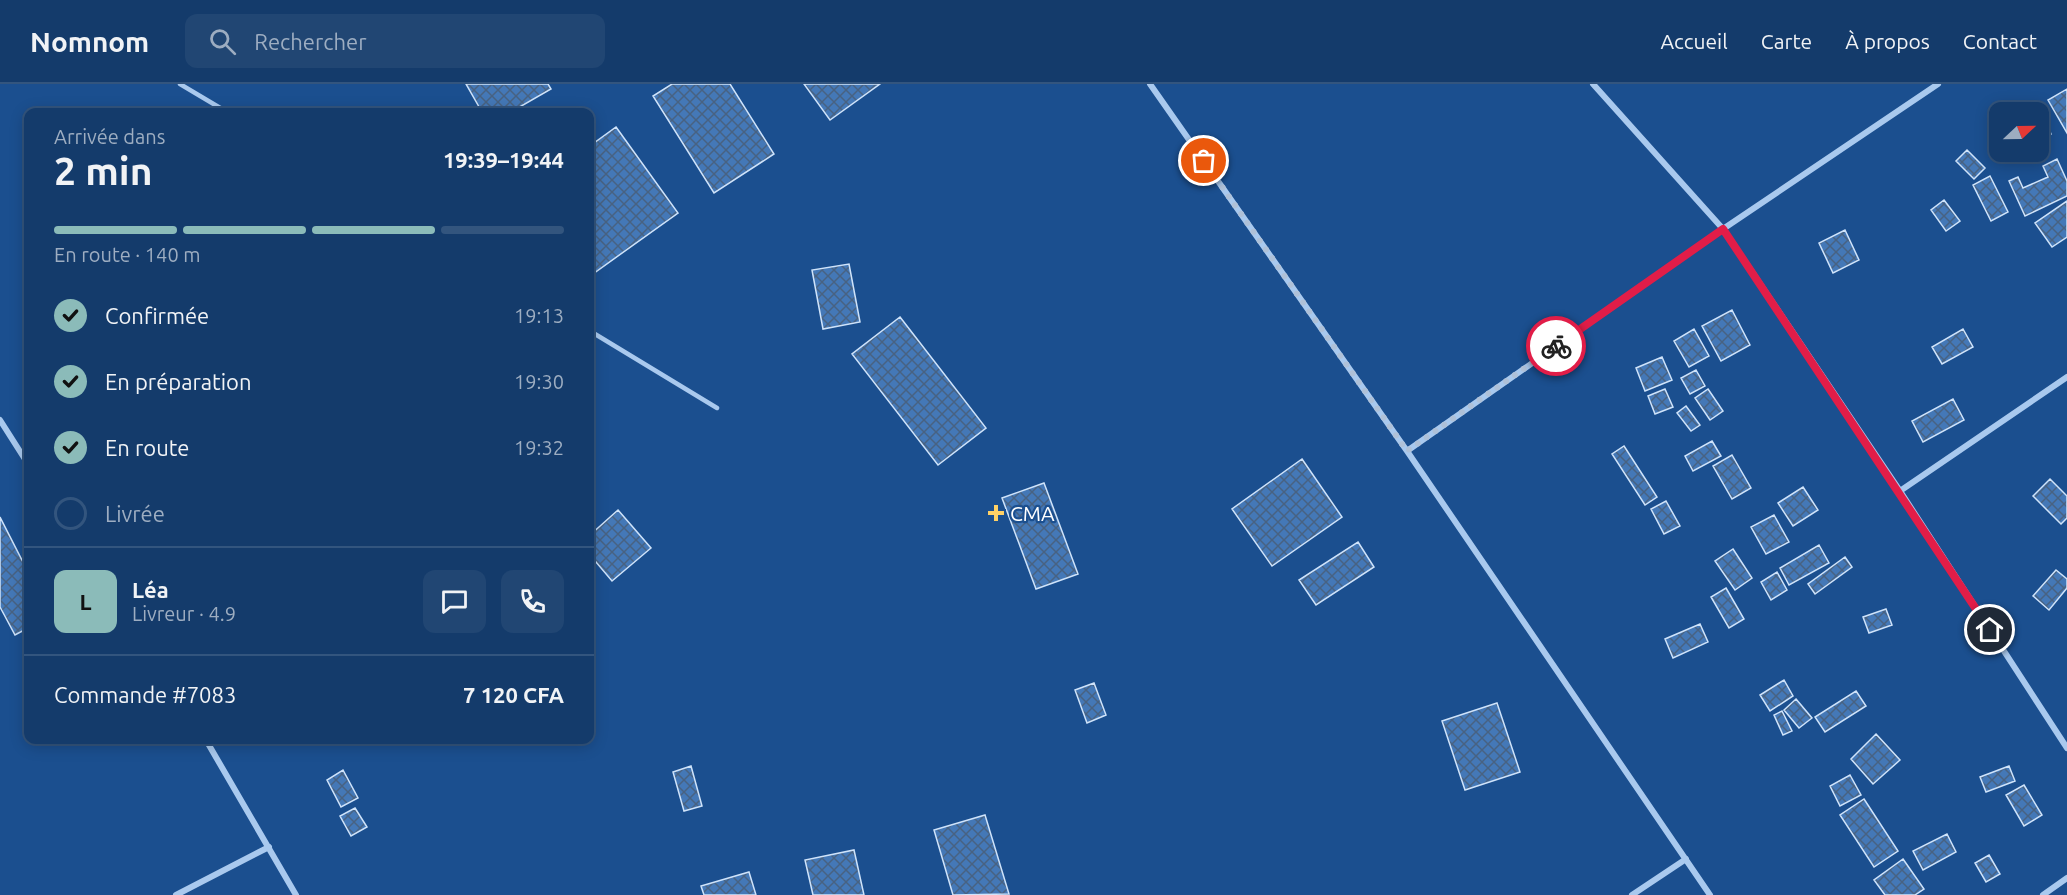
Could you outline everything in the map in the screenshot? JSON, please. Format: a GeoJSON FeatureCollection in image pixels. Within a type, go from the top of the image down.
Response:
{"type":"FeatureCollection","features":[{"type":"Feature","properties":{"kind":"street"},"geometry":{"type":"LineString","coordinates":[[1150,84],[1407,451],[1710,895]]}},
{"type":"Feature","properties":{"kind":"street"},"geometry":{"type":"LineString","coordinates":[[1593,84],[1723,229],[1900,491],[2067,748]]}},
{"type":"Feature","properties":{"kind":"street"},"geometry":{"type":"LineString","coordinates":[[1407,451],[1723,229],[1938,84]]}},
{"type":"Feature","properties":{"kind":"street"},"geometry":{"type":"LineString","coordinates":[[1900,491],[2067,377]]}},
{"type":"Feature","properties":{"kind":"street"},"geometry":{"type":"LineString","coordinates":[[0,420],[24,458]]}},
{"type":"Feature","properties":{"kind":"street"},"geometry":{"type":"LineString","coordinates":[[208,744],[297,895]]}},
{"type":"Feature","properties":{"kind":"street"},"geometry":{"type":"LineString","coordinates":[[176,895],[269,847]]}},
{"type":"Feature","properties":{"kind":"street"},"geometry":{"type":"LineString","coordinates":[[1632,895],[1686,859]]}},
{"type":"Feature","properties":{"kind":"street"},"geometry":{"type":"LineString","coordinates":[[2043,895],[2067,878]]}},
{"type":"Feature","properties":{"kind":"lane"},"geometry":{"type":"LineString","coordinates":[[180,84],[220,108]]}},
{"type":"Feature","properties":{"kind":"lane"},"geometry":{"type":"LineString","coordinates":[[594,333],[717,408]]}},
{"type":"Feature","properties":{"kind":"building"},"geometry":{"type":"Polygon","coordinates":[[[466,84],[548,84],[551,89],[518,108],[480,108],[466,84]]]}},
{"type":"Feature","properties":{"kind":"building"},"geometry":{"type":"Polygon","coordinates":[[[672,84],[730,84],[774,154],[714,193],[653,96],[672,84]]]}},
{"type":"Feature","properties":{"kind":"building"},"geometry":{"type":"Polygon","coordinates":[[[804,84],[880,84],[830,120],[804,84]]]}},
{"type":"Feature","properties":{"kind":"building"},"geometry":{"type":"Polygon","coordinates":[[[2067,89],[2067,133],[2048,100],[2067,89]]]}},
{"type":"Feature","properties":{"kind":"building"},"geometry":{"type":"Polygon","coordinates":[[[616,127],[678,213],[594,273],[594,143],[616,127]]]}},
{"type":"Feature","properties":{"kind":"building"},"geometry":{"type":"Polygon","coordinates":[[[1967,150],[1985,168],[1974,179],[1956,161],[1967,150]]]}},
{"type":"Feature","properties":{"kind":"building"},"geometry":{"type":"Polygon","coordinates":[[[2057,159],[2067,181],[2067,196],[2025,216],[2009,181],[2018,177],[2023,188],[2048,177],[2043,166],[2057,159]]]}},
{"type":"Feature","properties":{"kind":"building"},"geometry":{"type":"Polygon","coordinates":[[[1990,176],[2008,212],[1991,221],[1973,185],[1990,176]]]}},
{"type":"Feature","properties":{"kind":"building"},"geometry":{"type":"Polygon","coordinates":[[[1944,200],[1960,221],[1946,231],[1931,210],[1944,200]]]}},
{"type":"Feature","properties":{"kind":"building"},"geometry":{"type":"Polygon","coordinates":[[[2067,201],[2067,237],[2052,247],[2035,223],[2067,201]]]}},
{"type":"Feature","properties":{"kind":"building"},"geometry":{"type":"Polygon","coordinates":[[[1845,230],[1859,260],[1833,273],[1819,243],[1845,230]]]}},
{"type":"Feature","properties":{"kind":"building"},"geometry":{"type":"Polygon","coordinates":[[[849,264],[860,322],[823,329],[812,270],[849,264]]]}},
{"type":"Feature","properties":{"kind":"building"},"geometry":{"type":"Polygon","coordinates":[[[1732,310],[1750,345],[1721,361],[1702,326],[1732,310]]]}},
{"type":"Feature","properties":{"kind":"building"},"geometry":{"type":"Polygon","coordinates":[[[900,317],[986,428],[938,465],[852,354],[900,317]]]}},
{"type":"Feature","properties":{"kind":"building"},"geometry":{"type":"Polygon","coordinates":[[[1694,329],[1709,356],[1689,367],[1674,341],[1694,329]]]}},
{"type":"Feature","properties":{"kind":"building"},"geometry":{"type":"Polygon","coordinates":[[[1963,329],[1973,347],[1942,364],[1932,347],[1963,329]]]}},
{"type":"Feature","properties":{"kind":"building"},"geometry":{"type":"Polygon","coordinates":[[[1662,357],[1672,380],[1645,391],[1636,368],[1662,357]]]}},
{"type":"Feature","properties":{"kind":"building"},"geometry":{"type":"Polygon","coordinates":[[[1696,370],[1705,386],[1690,394],[1681,378],[1696,370]]]}},
{"type":"Feature","properties":{"kind":"building"},"geometry":{"type":"Polygon","coordinates":[[[1665,389],[1673,407],[1655,414],[1648,396],[1665,389]]]}},
{"type":"Feature","properties":{"kind":"building"},"geometry":{"type":"Polygon","coordinates":[[[1708,389],[1723,411],[1710,420],[1695,398],[1708,389]]]}},
{"type":"Feature","properties":{"kind":"building"},"geometry":{"type":"Polygon","coordinates":[[[1953,399],[1964,420],[1923,442],[1912,421],[1953,399]]]}},
{"type":"Feature","properties":{"kind":"building"},"geometry":{"type":"Polygon","coordinates":[[[1686,406],[1700,425],[1691,431],[1677,413],[1686,406]]]}},
{"type":"Feature","properties":{"kind":"building"},"geometry":{"type":"Polygon","coordinates":[[[1712,441],[1721,456],[1693,471],[1685,456],[1712,441]]]}},
{"type":"Feature","properties":{"kind":"building"},"geometry":{"type":"Polygon","coordinates":[[[1624,446],[1657,497],[1645,505],[1612,454],[1624,446]]]}},
{"type":"Feature","properties":{"kind":"building"},"geometry":{"type":"Polygon","coordinates":[[[1732,455],[1751,488],[1732,499],[1713,466],[1732,455]]]}},
{"type":"Feature","properties":{"kind":"building"},"geometry":{"type":"Polygon","coordinates":[[[1302,459],[1342,517],[1272,566],[1232,509],[1302,459]]]}},
{"type":"Feature","properties":{"kind":"building"},"geometry":{"type":"Polygon","coordinates":[[[2050,479],[2067,496],[2067,518],[2061,524],[2033,496],[2050,479]]]}},
{"type":"Feature","properties":{"kind":"building"},"geometry":{"type":"Polygon","coordinates":[[[1044,483],[1078,574],[1036,589],[1002,498],[1044,483]]]}},
{"type":"Feature","properties":{"kind":"building"},"geometry":{"type":"Polygon","coordinates":[[[1803,487],[1818,510],[1793,526],[1778,503],[1803,487]]]}},
{"type":"Feature","properties":{"kind":"building"},"geometry":{"type":"Polygon","coordinates":[[[1666,501],[1680,526],[1664,534],[1651,509],[1666,501]]]}},
{"type":"Feature","properties":{"kind":"building"},"geometry":{"type":"Polygon","coordinates":[[[618,510],[651,548],[612,581],[594,560],[594,531],[618,510]]]}},
{"type":"Feature","properties":{"kind":"building"},"geometry":{"type":"Polygon","coordinates":[[[1774,515],[1789,542],[1766,554],[1751,527],[1774,515]]]}},
{"type":"Feature","properties":{"kind":"building"},"geometry":{"type":"Polygon","coordinates":[[[0,517],[24,564],[24,630],[15,635],[0,607],[0,517]]]}},
{"type":"Feature","properties":{"kind":"building"},"geometry":{"type":"Polygon","coordinates":[[[1358,542],[1374,567],[1316,605],[1299,580],[1358,542]]]}},
{"type":"Feature","properties":{"kind":"building"},"geometry":{"type":"Polygon","coordinates":[[[1819,545],[1829,563],[1789,585],[1780,568],[1819,545]]]}},
{"type":"Feature","properties":{"kind":"building"},"geometry":{"type":"Polygon","coordinates":[[[1733,549],[1752,578],[1735,590],[1715,561],[1733,549]]]}},
{"type":"Feature","properties":{"kind":"building"},"geometry":{"type":"Polygon","coordinates":[[[1845,557],[1852,567],[1815,594],[1808,584],[1845,557]]]}},
{"type":"Feature","properties":{"kind":"building"},"geometry":{"type":"Polygon","coordinates":[[[2056,570],[2067,579],[2067,588],[2049,610],[2033,596],[2056,570]]]}},
{"type":"Feature","properties":{"kind":"building"},"geometry":{"type":"Polygon","coordinates":[[[1777,572],[1787,590],[1771,600],[1761,582],[1777,572]]]}},
{"type":"Feature","properties":{"kind":"building"},"geometry":{"type":"Polygon","coordinates":[[[1726,588],[1744,619],[1729,628],[1711,597],[1726,588]]]}},
{"type":"Feature","properties":{"kind":"building"},"geometry":{"type":"Polygon","coordinates":[[[1886,609],[1892,625],[1869,633],[1863,617],[1886,609]]]}},
{"type":"Feature","properties":{"kind":"building"},"geometry":{"type":"Polygon","coordinates":[[[1700,624],[1708,642],[1673,658],[1665,639],[1700,624]]]}},
{"type":"Feature","properties":{"kind":"building"},"geometry":{"type":"Polygon","coordinates":[[[1784,680],[1793,696],[1770,711],[1760,695],[1784,680]]]}},
{"type":"Feature","properties":{"kind":"building"},"geometry":{"type":"Polygon","coordinates":[[[1094,683],[1106,715],[1087,723],[1075,690],[1094,683]]]}},
{"type":"Feature","properties":{"kind":"building"},"geometry":{"type":"Polygon","coordinates":[[[1856,691],[1866,706],[1825,732],[1815,717],[1856,691]]]}},
{"type":"Feature","properties":{"kind":"building"},"geometry":{"type":"Polygon","coordinates":[[[1796,699],[1812,718],[1799,728],[1784,710],[1796,699]]]}},
{"type":"Feature","properties":{"kind":"building"},"geometry":{"type":"Polygon","coordinates":[[[1497,703],[1520,772],[1465,790],[1442,721],[1497,703]]]}},
{"type":"Feature","properties":{"kind":"building"},"geometry":{"type":"Polygon","coordinates":[[[1782,711],[1792,731],[1783,735],[1774,715],[1782,711]]]}},
{"type":"Feature","properties":{"kind":"building"},"geometry":{"type":"Polygon","coordinates":[[[1876,734],[1900,760],[1873,784],[1851,759],[1876,734]]]}},
{"type":"Feature","properties":{"kind":"building"},"geometry":{"type":"Polygon","coordinates":[[[691,766],[702,806],[684,811],[673,772],[691,766]]]}},
{"type":"Feature","properties":{"kind":"building"},"geometry":{"type":"Polygon","coordinates":[[[2009,766],[2015,781],[1986,792],[1980,777],[2009,766]]]}},
{"type":"Feature","properties":{"kind":"building"},"geometry":{"type":"Polygon","coordinates":[[[343,770],[358,798],[341,807],[327,780],[343,770]]]}},
{"type":"Feature","properties":{"kind":"building"},"geometry":{"type":"Polygon","coordinates":[[[1850,775],[1861,795],[1840,806],[1830,786],[1850,775]]]}},
{"type":"Feature","properties":{"kind":"building"},"geometry":{"type":"Polygon","coordinates":[[[2024,785],[2042,815],[2024,826],[2006,795],[2024,785]]]}},
{"type":"Feature","properties":{"kind":"building"},"geometry":{"type":"Polygon","coordinates":[[[1864,799],[1898,851],[1874,867],[1840,815],[1864,799]]]}},
{"type":"Feature","properties":{"kind":"building"},"geometry":{"type":"Polygon","coordinates":[[[355,808],[367,827],[351,836],[340,816],[355,808]]]}},
{"type":"Feature","properties":{"kind":"building"},"geometry":{"type":"Polygon","coordinates":[[[985,815],[1009,894],[953,895],[934,830],[985,815]]]}},
{"type":"Feature","properties":{"kind":"building"},"geometry":{"type":"Polygon","coordinates":[[[1947,834],[1956,852],[1923,870],[1913,851],[1947,834]]]}},
{"type":"Feature","properties":{"kind":"building"},"geometry":{"type":"Polygon","coordinates":[[[854,850],[864,895],[813,895],[805,860],[854,850]]]}},
{"type":"Feature","properties":{"kind":"building"},"geometry":{"type":"Polygon","coordinates":[[[1989,855],[2000,874],[1986,882],[1975,863],[1989,855]]]}},
{"type":"Feature","properties":{"kind":"building"},"geometry":{"type":"Polygon","coordinates":[[[1903,859],[1924,889],[1915,895],[1885,895],[1874,880],[1903,859]]]}},
{"type":"Feature","properties":{"kind":"building"},"geometry":{"type":"Polygon","coordinates":[[[749,872],[756,895],[704,895],[701,886],[749,872]]]}},
{"type":"Feature","properties":{"kind":"way so far"},"geometry":{"type":"LineString","coordinates":[[1204,161],[1407,451],[1556,346]]}},
{"type":"Feature","properties":{"kind":"place","name":"CMA"},"geometry":{"type":"Point","coordinates":[996,513]}},
{"type":"Feature","properties":{"kind":"route"},"geometry":{"type":"LineString","coordinates":[[1556,346],[1723,229],[1900,491],[1990,630]]}}]}
